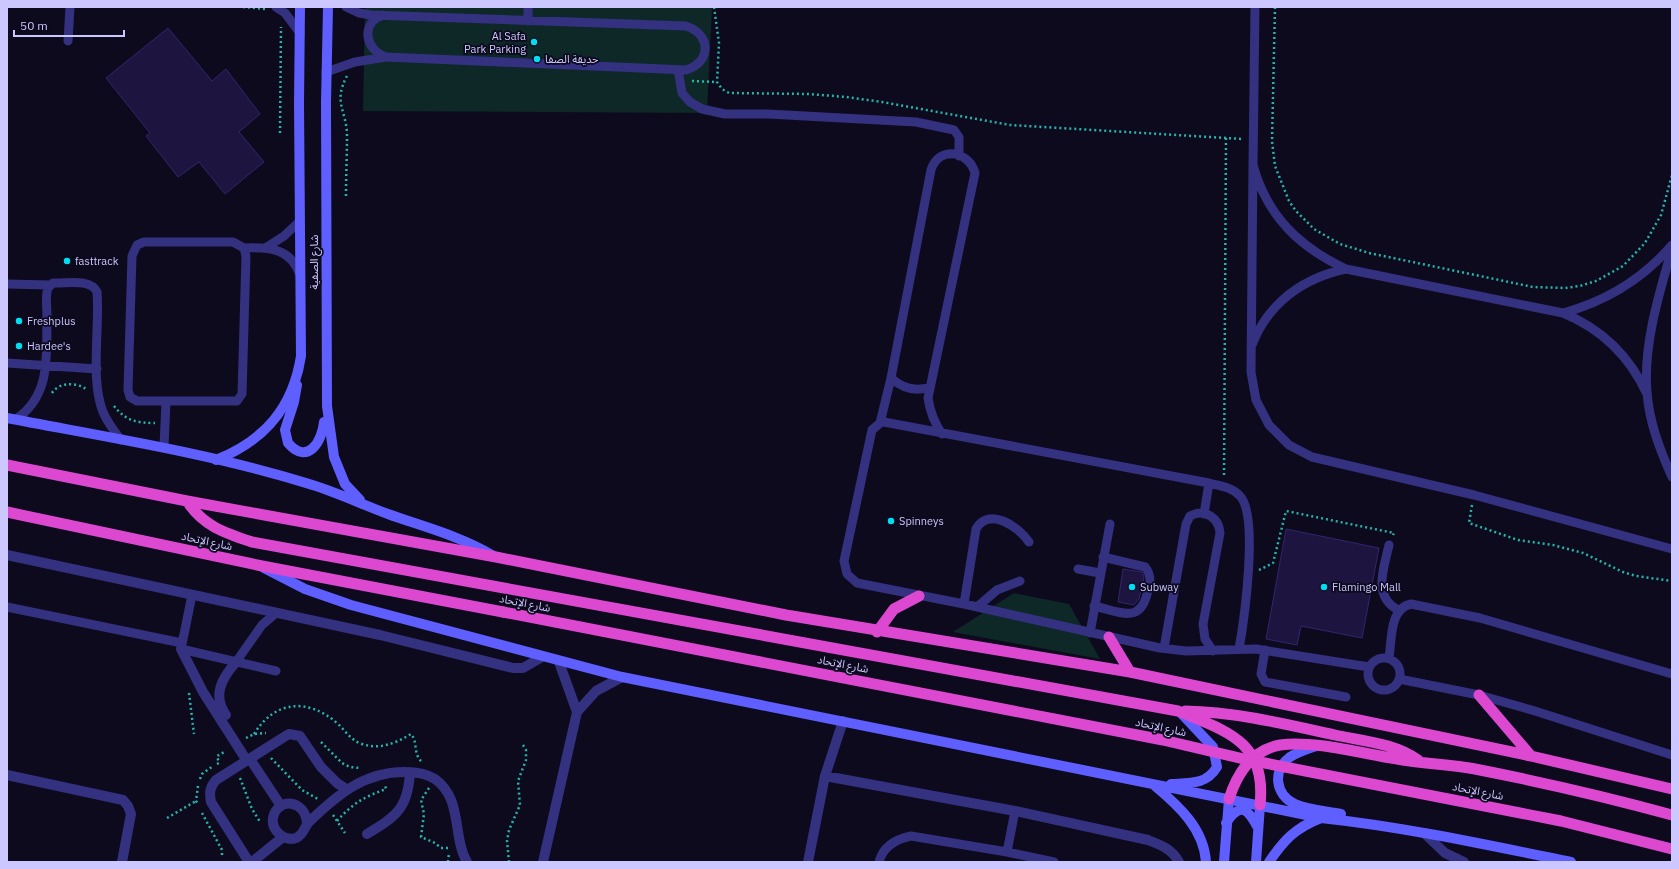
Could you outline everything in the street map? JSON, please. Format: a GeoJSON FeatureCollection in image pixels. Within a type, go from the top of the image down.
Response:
{"type":"FeatureCollection","features":[{"type":"Feature","properties":{"kind":"highway"},"geometry":{"type":"LineString","coordinates":[[7,465],[186,501],[496,557],[877,632],[1130,672],[1531,756],[1672,789]]}},
{"type":"Feature","properties":{"kind":"highway"},"geometry":{"type":"LineString","coordinates":[[186,501],[203,521],[252,542],[1178,710],[1220,712],[1290,725],[1392,747],[1407,753],[1420,762]]}},
{"type":"Feature","properties":{"kind":"highway","name":"شارع الإتحاد"},"geometry":{"type":"LineString","coordinates":[[7,512],[262,566],[1156,739],[1244,759],[1561,821],[1672,849]]}},
{"type":"Feature","properties":{"kind":"highway"},"geometry":{"type":"LineString","coordinates":[[877,632],[894,609],[919,596]]}},
{"type":"Feature","properties":{"kind":"highway"},"geometry":{"type":"LineString","coordinates":[[1109,637],[1130,672]]}},
{"type":"Feature","properties":{"kind":"highway"},"geometry":{"type":"LineString","coordinates":[[1479,695],[1531,756]]}},
{"type":"Feature","properties":{"kind":"highway"},"geometry":{"type":"LineString","coordinates":[[1178,710],[1225,730],[1247,747],[1260,777],[1260,805]]}},
{"type":"Feature","properties":{"kind":"highway"},"geometry":{"type":"LineString","coordinates":[[1229,798],[1233,785],[1240,772],[1253,758],[1266,750],[1280,745],[1316,746],[1420,762],[1474,768],[1607,797],[1672,815]]}},
{"type":"Feature","properties":{"kind":"main road","name":"شارع الصفية"},"geometry":{"type":"LineString","coordinates":[[216,460],[234,453],[262,434],[273,422],[298,377],[301,356],[298,103],[300,7]]}},
{"type":"Feature","properties":{"kind":"main road","name":"شارع الصفية"},"geometry":{"type":"LineString","coordinates":[[328,7],[326,72],[326,406],[331,444],[339,472],[350,489],[366,505]]}},
{"type":"Feature","properties":{"kind":"main road"},"geometry":{"type":"LineString","coordinates":[[298,377],[294,402],[285,430],[286,439],[291,446],[304,451],[316,446],[322,437],[326,406]]}},
{"type":"Feature","properties":{"kind":"main road"},"geometry":{"type":"LineString","coordinates":[[11,418],[120,440],[164,447],[307,483],[456,536],[496,557]]}},
{"type":"Feature","properties":{"kind":"main road"},"geometry":{"type":"LineString","coordinates":[[262,566],[305,589],[351,606],[560,662],[622,677],[1153,785],[1229,798],[1321,818],[1424,832],[1571,862]]}},
{"type":"Feature","properties":{"kind":"main road"},"geometry":{"type":"LineString","coordinates":[[1153,785],[1187,783],[1205,780],[1211,777],[1217,767],[1213,747],[1178,710]]}},
{"type":"Feature","properties":{"kind":"main road"},"geometry":{"type":"LineString","coordinates":[[1316,746],[1291,757],[1282,765],[1277,775],[1278,787],[1284,798],[1302,807],[1354,817],[1373,824]]}},
{"type":"Feature","properties":{"kind":"main road"},"geometry":{"type":"LineString","coordinates":[[1153,785],[1178,807],[1197,830],[1205,850],[1206,862]]}},
{"type":"Feature","properties":{"kind":"main road"},"geometry":{"type":"LineString","coordinates":[[1224,862],[1229,798]]}},
{"type":"Feature","properties":{"kind":"main road"},"geometry":{"type":"LineString","coordinates":[[1256,862],[1260,805]]}},
{"type":"Feature","properties":{"kind":"main road"},"geometry":{"type":"LineString","coordinates":[[1226,824],[1232,814],[1237,810],[1243,809],[1249,812],[1258,828]]}},
{"type":"Feature","properties":{"kind":"main road"},"geometry":{"type":"LineString","coordinates":[[1269,862],[1284,840],[1308,823],[1321,818]]}},
{"type":"Feature","properties":{"kind":"street"},"geometry":{"type":"LineString","coordinates":[[7,555],[380,635],[512,668],[523,668],[542,657]]}},
{"type":"Feature","properties":{"kind":"street"},"geometry":{"type":"LineString","coordinates":[[181,646],[197,681],[221,708],[250,759],[281,806]]}},
{"type":"Feature","properties":{"kind":"street"},"geometry":{"type":"LineString","coordinates":[[214,700],[222,683],[236,662]]}},
{"type":"Feature","properties":{"kind":"street"},"geometry":{"type":"LineString","coordinates":[[544,862],[577,712],[570,687],[560,662]]}},
{"type":"Feature","properties":{"kind":"street"},"geometry":{"type":"LineString","coordinates":[[577,712],[596,691],[608,683],[622,677]]}},
{"type":"Feature","properties":{"kind":"street"},"geometry":{"type":"LineString","coordinates":[[808,862],[825,776],[843,721]]}},
{"type":"Feature","properties":{"kind":"street"},"geometry":{"type":"LineString","coordinates":[[249,862],[211,802],[209,794],[211,786],[216,780],[289,734],[300,736],[321,766],[337,783],[346,789]]}},
{"type":"Feature","properties":{"kind":"street"},"geometry":{"type":"LineString","coordinates":[[308,824],[307,816],[300,807],[289,803],[281,806],[275,811],[273,818],[273,826],[277,833],[283,837],[296,838],[305,830],[308,824],[346,789],[367,778],[379,774],[410,772],[424,774],[435,779],[449,796],[454,807],[455,847],[467,862]]}},
{"type":"Feature","properties":{"kind":"street"},"geometry":{"type":"LineString","coordinates":[[367,834],[397,813],[406,800],[409,788],[410,772]]}},
{"type":"Feature","properties":{"kind":"street"},"geometry":{"type":"LineString","coordinates":[[7,775],[123,800],[128,806],[131,814],[122,862]]}},
{"type":"Feature","properties":{"kind":"street"},"geometry":{"type":"LineString","coordinates":[[825,776],[1014,811],[1163,845],[1175,855],[1179,862]]}},
{"type":"Feature","properties":{"kind":"street"},"geometry":{"type":"LineString","coordinates":[[1424,832],[1445,854],[1464,862]]}},
{"type":"Feature","properties":{"kind":"street"},"geometry":{"type":"LineString","coordinates":[[252,862],[283,837]]}},
{"type":"Feature","properties":{"kind":"lane"},"geometry":{"type":"LineString","coordinates":[[68,41],[70,7]]}},
{"type":"Feature","properties":{"kind":"lane"},"geometry":{"type":"LineString","coordinates":[[326,72],[355,62],[386,57],[686,70],[694,68],[704,56],[704,40],[694,29],[678,26],[383,15],[359,13],[346,7]]}},
{"type":"Feature","properties":{"kind":"lane"},"geometry":{"type":"LineString","coordinates":[[528,7],[528,21]]}},
{"type":"Feature","properties":{"kind":"lane"},"geometry":{"type":"LineString","coordinates":[[1255,7],[1254,165],[1250,352],[1252,386],[1262,413],[1279,436],[1300,452],[1324,461],[1474,495],[1672,549]]}},
{"type":"Feature","properties":{"kind":"lane"},"geometry":{"type":"LineString","coordinates":[[273,9],[285,13],[300,33]]}},
{"type":"Feature","properties":{"kind":"lane"},"geometry":{"type":"LineString","coordinates":[[383,15],[376,18],[371,23],[368,37],[373,50],[386,57]]}},
{"type":"Feature","properties":{"kind":"lane"},"geometry":{"type":"LineString","coordinates":[[678,70],[682,93],[690,102],[702,109],[725,114],[768,114],[916,122],[954,130],[959,137],[959,156]]}},
{"type":"Feature","properties":{"kind":"lane"},"geometry":{"type":"LineString","coordinates":[[942,434],[929,408],[928,398],[975,173],[973,166],[968,160],[959,156],[943,154],[937,158],[931,170],[891,378],[880,423],[872,430],[869,439],[845,554],[845,568],[847,574],[857,583],[964,604],[1090,633],[1164,648],[1213,651],[1239,649],[1266,650],[1305,658],[1369,667]]}},
{"type":"Feature","properties":{"kind":"lane"},"geometry":{"type":"LineString","coordinates":[[1254,165],[1259,186],[1267,202],[1290,232],[1316,254],[1346,269],[1563,313],[1594,328],[1620,350],[1640,378],[1647,394]]}},
{"type":"Feature","properties":{"kind":"lane"},"geometry":{"type":"LineString","coordinates":[[267,247],[284,236],[300,221]]}},
{"type":"Feature","properties":{"kind":"lane"},"geometry":{"type":"LineString","coordinates":[[244,248],[246,256],[241,397],[234,402],[137,400],[130,397],[128,394],[132,256],[134,248],[144,242],[233,242],[244,248],[267,247],[275,249],[289,258],[294,264],[301,279]]}},
{"type":"Feature","properties":{"kind":"lane"},"geometry":{"type":"LineString","coordinates":[[1563,313],[1599,301],[1616,293],[1647,271],[1672,245]]}},
{"type":"Feature","properties":{"kind":"lane"},"geometry":{"type":"LineString","coordinates":[[1672,249],[1652,333],[1646,371],[1647,394],[1656,437],[1672,477]]}},
{"type":"Feature","properties":{"kind":"lane"},"geometry":{"type":"LineString","coordinates":[[1250,352],[1264,321],[1286,296],[1314,278],[1346,269]]}},
{"type":"Feature","properties":{"kind":"lane"},"geometry":{"type":"LineString","coordinates":[[7,284],[50,285],[57,282],[88,284],[95,288],[98,296],[97,369],[99,399],[103,412],[120,440]]}},
{"type":"Feature","properties":{"kind":"lane"},"geometry":{"type":"LineString","coordinates":[[11,418],[31,407],[40,391],[46,366],[47,292],[50,285]]}},
{"type":"Feature","properties":{"kind":"lane"},"geometry":{"type":"LineString","coordinates":[[7,363],[97,369]]}},
{"type":"Feature","properties":{"kind":"lane"},"geometry":{"type":"LineString","coordinates":[[891,378],[896,383],[910,389],[917,390],[930,387]]}},
{"type":"Feature","properties":{"kind":"lane"},"geometry":{"type":"LineString","coordinates":[[164,447],[166,401]]}},
{"type":"Feature","properties":{"kind":"lane"},"geometry":{"type":"LineString","coordinates":[[880,423],[884,422],[1224,486],[1232,489],[1241,497],[1247,509],[1248,526],[1247,600],[1239,649]]}},
{"type":"Feature","properties":{"kind":"lane"},"geometry":{"type":"LineString","coordinates":[[1204,514],[1209,484]]}},
{"type":"Feature","properties":{"kind":"lane"},"geometry":{"type":"LineString","coordinates":[[1164,648],[1188,520],[1195,514],[1204,514],[1214,518],[1217,522],[1220,533],[1203,624],[1205,639],[1213,651]]}},
{"type":"Feature","properties":{"kind":"lane"},"geometry":{"type":"LineString","coordinates":[[964,604],[976,529],[979,524],[990,519],[1007,523],[1019,530],[1029,542]]}},
{"type":"Feature","properties":{"kind":"lane"},"geometry":{"type":"LineString","coordinates":[[1090,633],[1110,524]]}},
{"type":"Feature","properties":{"kind":"lane"},"geometry":{"type":"LineString","coordinates":[[1389,545],[1381,588],[1389,604],[1398,610]]}},
{"type":"Feature","properties":{"kind":"lane"},"geometry":{"type":"LineString","coordinates":[[1094,606],[1126,613],[1137,612],[1144,605],[1150,582],[1148,571],[1145,567],[1103,557]]}},
{"type":"Feature","properties":{"kind":"lane"},"geometry":{"type":"LineString","coordinates":[[1078,569],[1100,573]]}},
{"type":"Feature","properties":{"kind":"lane"},"geometry":{"type":"LineString","coordinates":[[978,607],[997,590],[1020,581]]}},
{"type":"Feature","properties":{"kind":"lane"},"geometry":{"type":"LineString","coordinates":[[181,646],[192,595]]}},
{"type":"Feature","properties":{"kind":"lane"},"geometry":{"type":"LineString","coordinates":[[1389,658],[1395,616],[1398,610],[1404,605],[1411,604],[1480,618],[1672,674]]}},
{"type":"Feature","properties":{"kind":"lane"},"geometry":{"type":"LineString","coordinates":[[7,607],[181,646],[236,662],[276,671]]}},
{"type":"Feature","properties":{"kind":"lane"},"geometry":{"type":"LineString","coordinates":[[236,662],[262,625],[276,613]]}},
{"type":"Feature","properties":{"kind":"lane"},"geometry":{"type":"LineString","coordinates":[[1266,650],[1262,674],[1265,682],[1346,697]]}},
{"type":"Feature","properties":{"kind":"lane"},"geometry":{"type":"LineString","coordinates":[[1389,658],[1394,661],[1399,669],[1399,679],[1397,684],[1388,690],[1373,687],[1368,678],[1369,667],[1377,659],[1389,658]]}},
{"type":"Feature","properties":{"kind":"lane"},"geometry":{"type":"LineString","coordinates":[[1399,679],[1479,695],[1535,711],[1672,755]]}},
{"type":"Feature","properties":{"kind":"lane"},"geometry":{"type":"LineString","coordinates":[[1007,852],[1014,811]]}},
{"type":"Feature","properties":{"kind":"lane"},"geometry":{"type":"LineString","coordinates":[[879,862],[888,846],[898,839],[911,836],[1007,852],[1054,862]]}},
{"type":"Feature","properties":{"kind":"path"},"geometry":{"type":"LineString","coordinates":[[243,7],[273,9]]}},
{"type":"Feature","properties":{"kind":"path"},"geometry":{"type":"LineString","coordinates":[[714,7],[719,43],[717,82],[722,89],[729,93],[809,94],[846,97],[889,103],[1010,125],[1272,141]]}},
{"type":"Feature","properties":{"kind":"path"},"geometry":{"type":"LineString","coordinates":[[1275,7],[1272,141],[1275,166],[1288,201],[1305,221],[1326,238],[1340,244],[1369,253],[1549,289],[1565,288],[1596,281],[1623,266],[1635,255],[1645,243],[1657,223],[1672,175]]}},
{"type":"Feature","properties":{"kind":"path"},"geometry":{"type":"LineString","coordinates":[[280,24],[280,133]]}},
{"type":"Feature","properties":{"kind":"path"},"geometry":{"type":"LineString","coordinates":[[346,196],[347,132],[341,109],[341,94],[345,81],[352,71]]}},
{"type":"Feature","properties":{"kind":"path"},"geometry":{"type":"LineString","coordinates":[[680,81],[717,82]]}},
{"type":"Feature","properties":{"kind":"path"},"geometry":{"type":"LineString","coordinates":[[1224,486],[1226,138]]}},
{"type":"Feature","properties":{"kind":"path"},"geometry":{"type":"LineString","coordinates":[[40,391],[52,394],[57,386],[62,384],[82,387],[88,392]]}},
{"type":"Feature","properties":{"kind":"path"},"geometry":{"type":"LineString","coordinates":[[110,400],[116,409],[128,419],[136,422],[165,423]]}},
{"type":"Feature","properties":{"kind":"path"},"geometry":{"type":"LineString","coordinates":[[1474,495],[1469,523],[1518,540],[1553,545],[1583,553],[1623,572],[1636,576],[1672,581]]}},
{"type":"Feature","properties":{"kind":"path"},"geometry":{"type":"LineString","coordinates":[[1248,576],[1273,563],[1286,511],[1394,533],[1389,545]]}},
{"type":"Feature","properties":{"kind":"path"},"geometry":{"type":"LineString","coordinates":[[194,734],[189,694],[197,681]]}},
{"type":"Feature","properties":{"kind":"path"},"geometry":{"type":"LineString","coordinates":[[254,734],[264,720],[276,712],[288,707],[307,706],[321,711],[337,724],[349,737],[362,744],[379,747],[399,741],[411,734],[414,738],[416,752],[419,759],[423,762]]}},
{"type":"Feature","properties":{"kind":"path"},"geometry":{"type":"LineString","coordinates":[[509,862],[509,830],[520,805],[518,781],[526,760],[526,750],[523,745]]}},
{"type":"Feature","properties":{"kind":"path"},"geometry":{"type":"LineString","coordinates":[[265,749],[274,763],[283,769],[302,790],[311,794],[327,807],[345,833]]}},
{"type":"Feature","properties":{"kind":"path"},"geometry":{"type":"LineString","coordinates":[[226,751],[261,825]]}},
{"type":"Feature","properties":{"kind":"path"},"geometry":{"type":"LineString","coordinates":[[337,821],[352,805],[362,798],[386,789],[379,774]]}},
{"type":"Feature","properties":{"kind":"path"},"geometry":{"type":"LineString","coordinates":[[435,779],[421,800],[424,814],[421,837],[435,843],[441,848],[455,847],[448,862]]}},
{"type":"Feature","properties":{"kind":"path"},"geometry":{"type":"LineString","coordinates":[[167,818],[196,801]]}},
{"type":"Feature","properties":{"kind":"green space","name":"حديقة الصفا"},"geometry":{"type":"Polygon","coordinates":[[[365,7],[712,7],[707,113],[363,111],[365,7]]]}},
{"type":"Feature","properties":{"kind":"green space"},"geometry":{"type":"Polygon","coordinates":[[[1014,593],[1069,604],[1100,659],[953,632],[1014,593]]]}},
{"type":"Feature","properties":{"kind":"building"},"geometry":{"type":"Polygon","coordinates":[[[168,28],[212,81],[226,69],[260,114],[239,132],[264,162],[225,194],[199,162],[178,177],[146,136],[150,133],[106,78],[168,28]]]}},
{"type":"Feature","properties":{"kind":"building","name":"Flamingo Mall"},"geometry":{"type":"Polygon","coordinates":[[[1286,529],[1379,548],[1362,638],[1301,626],[1297,645],[1266,639],[1286,529]]]}},
{"type":"Feature","properties":{"kind":"building","name":"Subway"},"geometry":{"type":"Polygon","coordinates":[[[1123,569],[1142,572],[1144,577],[1139,599],[1134,605],[1118,602],[1123,569]]]}},
{"type":"Feature","properties":{"kind":"place","name":"Al Safa Park Parking"},"geometry":{"type":"Point","coordinates":[534,42]}},
{"type":"Feature","properties":{"kind":"place","name":"حديقة الصفا"},"geometry":{"type":"Point","coordinates":[537,59]}},
{"type":"Feature","properties":{"kind":"place","name":"fasttrack"},"geometry":{"type":"Point","coordinates":[67,261]}},
{"type":"Feature","properties":{"kind":"place","name":"Freshplus"},"geometry":{"type":"Point","coordinates":[19,321]}},
{"type":"Feature","properties":{"kind":"place","name":"Hardee's"},"geometry":{"type":"Point","coordinates":[19,346]}},
{"type":"Feature","properties":{"kind":"place","name":"Spinneys"},"geometry":{"type":"Point","coordinates":[891,521]}},
{"type":"Feature","properties":{"kind":"place","name":"Subway"},"geometry":{"type":"Point","coordinates":[1132,587]}},
{"type":"Feature","properties":{"kind":"place","name":"Flamingo Mall"},"geometry":{"type":"Point","coordinates":[1324,587]}}]}
